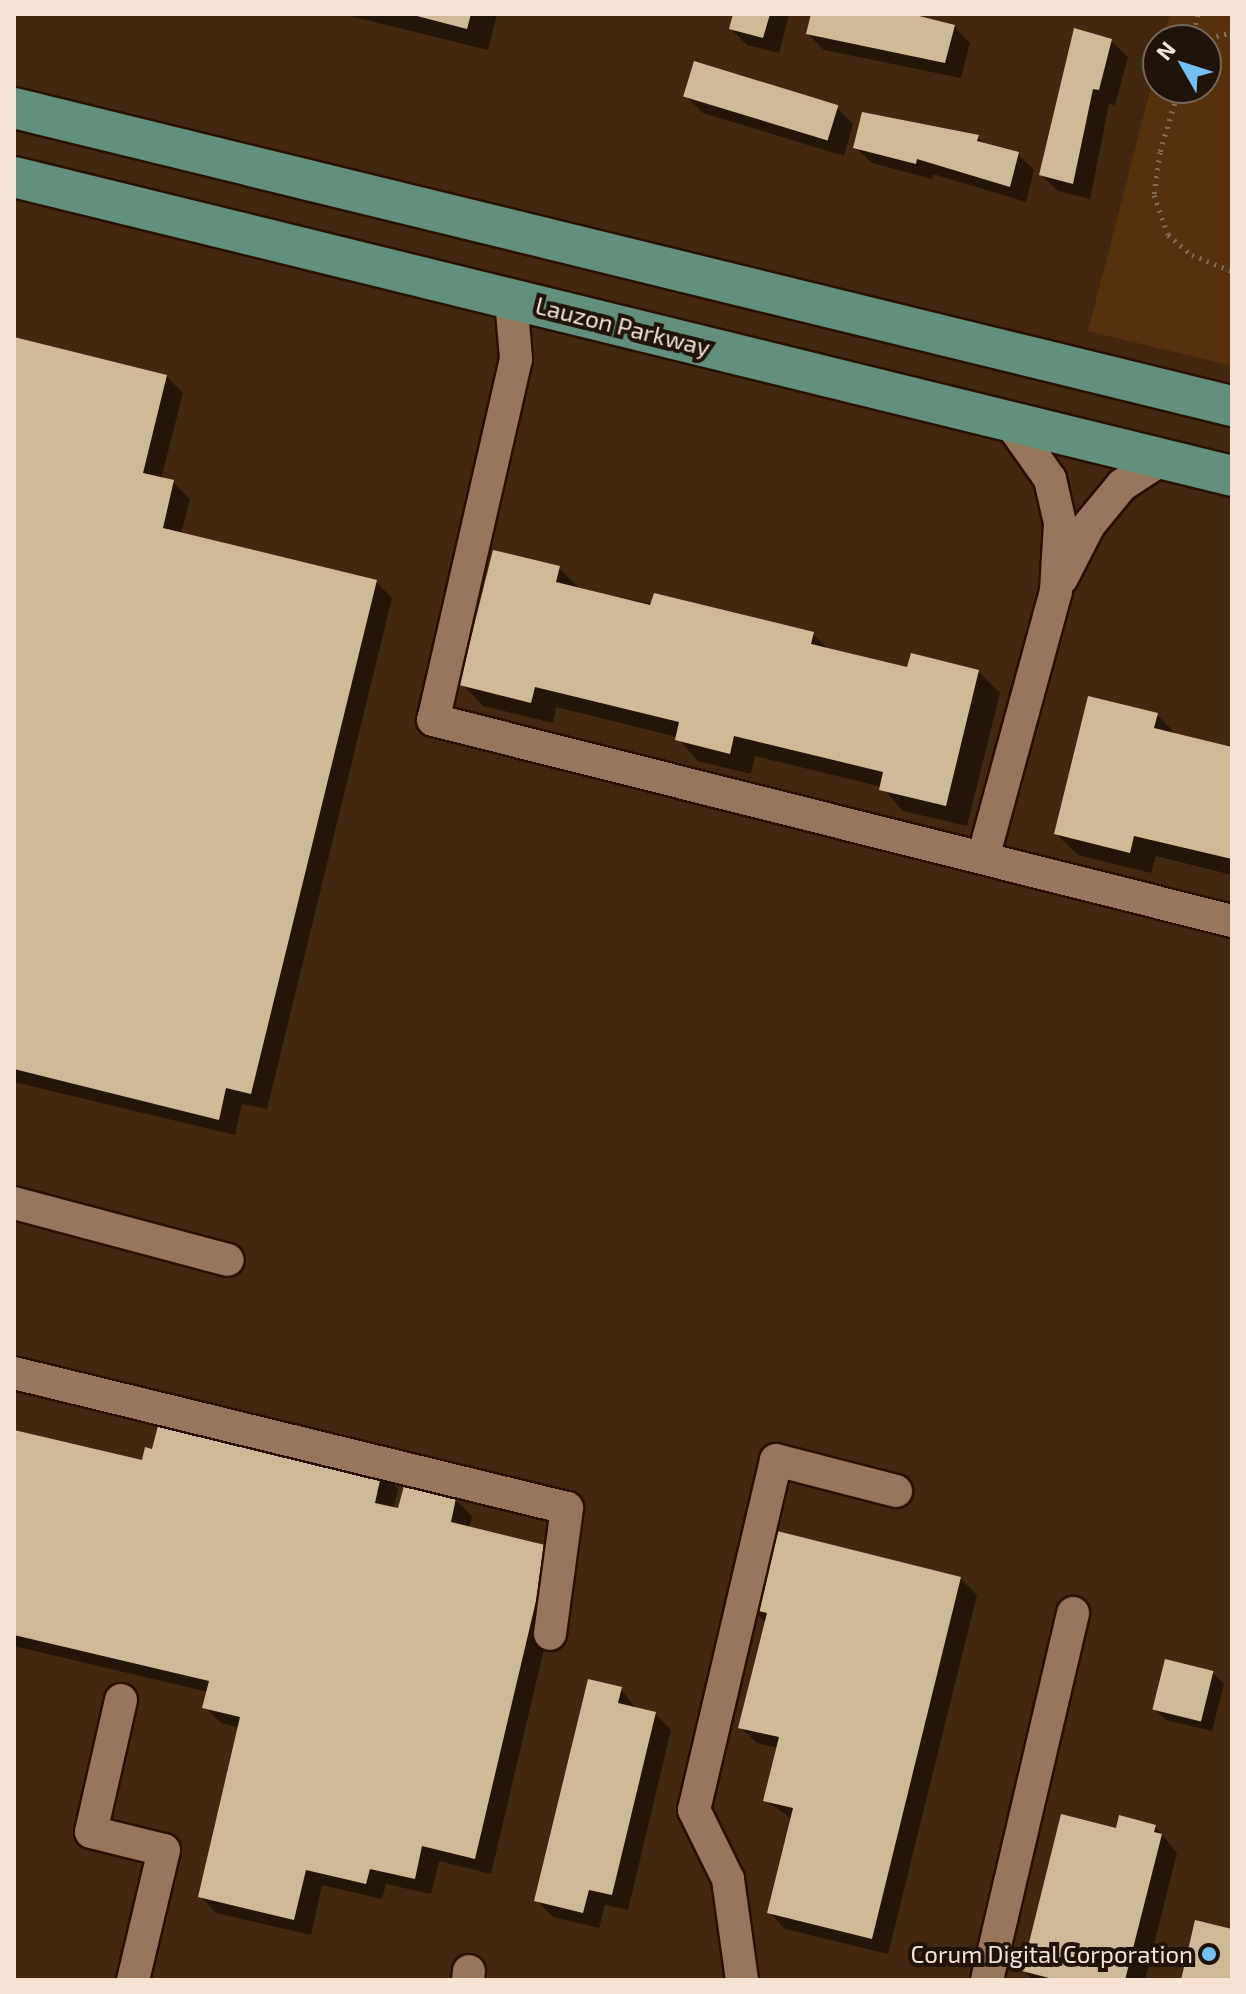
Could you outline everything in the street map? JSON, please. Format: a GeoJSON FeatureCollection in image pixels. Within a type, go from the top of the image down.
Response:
{"type":"FeatureCollection","features":[{"type":"Feature","properties":{"kind":"main road"},"geometry":{"type":"LineString","coordinates":[[14,108],[1232,406]]}},
{"type":"Feature","properties":{"kind":"main road","name":"Lauzon Parkway"},"geometry":{"type":"LineString","coordinates":[[14,177],[1232,476]]}},
{"type":"Feature","properties":{"kind":"lane"},"geometry":{"type":"LineString","coordinates":[[511,299],[516,359],[433,720],[1232,921]]}},
{"type":"Feature","properties":{"kind":"lane"},"geometry":{"type":"LineString","coordinates":[[1009,421],[1050,479],[1060,523],[1056,591]]}},
{"type":"Feature","properties":{"kind":"lane"},"geometry":{"type":"LineString","coordinates":[[983,858],[1056,591],[1089,525],[1122,485],[1162,459]]}},
{"type":"Feature","properties":{"kind":"lane"},"geometry":{"type":"LineString","coordinates":[[14,1203],[228,1260]]}},
{"type":"Feature","properties":{"kind":"lane"},"geometry":{"type":"LineString","coordinates":[[14,1373],[567,1508],[550,1634]]}},
{"type":"Feature","properties":{"kind":"lane"},"geometry":{"type":"LineString","coordinates":[[742,1980],[728,1879],[694,1810],[776,1460],[896,1491]]}},
{"type":"Feature","properties":{"kind":"lane"},"geometry":{"type":"LineString","coordinates":[[987,1980],[1073,1613]]}},
{"type":"Feature","properties":{"kind":"lane"},"geometry":{"type":"LineString","coordinates":[[121,1700],[91,1832],[164,1850],[133,1980]]}},
{"type":"Feature","properties":{"kind":"path"},"geometry":{"type":"LineString","coordinates":[[1174,104],[1160,152],[1154,195],[1168,235],[1192,255],[1232,271]]}},
{"type":"Feature","properties":{"kind":"shaded area"},"geometry":{"type":"Polygon","coordinates":[[[1170,14],[1232,14],[1232,366],[1088,331],[1147,104],[1222,104],[1222,24],[1167,24],[1170,14]]]}},
{"type":"Feature","properties":{"kind":"building"},"geometry":{"type":"Polygon","coordinates":[[[409,14],[471,14],[467,29],[409,14]]]}},
{"type":"Feature","properties":{"kind":"building"},"geometry":{"type":"Polygon","coordinates":[[[733,14],[770,14],[763,38],[729,29],[733,14]]]}},
{"type":"Feature","properties":{"kind":"building"},"geometry":{"type":"Polygon","coordinates":[[[811,14],[911,14],[955,25],[945,63],[806,34],[811,14]]]}},
{"type":"Feature","properties":{"kind":"building"},"geometry":{"type":"Polygon","coordinates":[[[1074,28],[1112,39],[1099,90],[1093,89],[1073,184],[1039,175],[1074,28]]]}},
{"type":"Feature","properties":{"kind":"building"},"geometry":{"type":"Polygon","coordinates":[[[694,61],[838,105],[828,141],[683,96],[694,61]]]}},
{"type":"Feature","properties":{"kind":"building"},"geometry":{"type":"Polygon","coordinates":[[[862,112],[979,135],[977,141],[1019,152],[1010,187],[917,159],[916,164],[853,148],[862,112]]]}},
{"type":"Feature","properties":{"kind":"building"},"geometry":{"type":"Polygon","coordinates":[[[14,337],[167,375],[143,473],[174,480],[163,528],[377,580],[251,1094],[226,1088],[219,1120],[14,1069],[14,337]]]}},
{"type":"Feature","properties":{"kind":"building"},"geometry":{"type":"Polygon","coordinates":[[[493,550],[560,566],[556,582],[650,605],[654,593],[814,632],[811,644],[907,667],[911,653],[979,670],[946,806],[879,790],[883,772],[734,736],[730,754],[675,740],[679,722],[535,687],[531,703],[459,685],[493,550]]]}},
{"type":"Feature","properties":{"kind":"building"},"geometry":{"type":"Polygon","coordinates":[[[1088,696],[1158,713],[1154,728],[1232,747],[1232,859],[1134,836],[1130,853],[1054,834],[1088,696]]]}},
{"type":"Feature","properties":{"kind":"building"},"geometry":{"type":"Polygon","coordinates":[[[160,1418],[382,1471],[375,1503],[398,1508],[404,1486],[456,1498],[451,1522],[549,1546],[475,1859],[422,1846],[415,1879],[370,1869],[366,1884],[306,1870],[294,1920],[198,1897],[240,1717],[202,1708],[209,1681],[14,1635],[14,1430],[142,1460],[145,1447],[152,1449],[160,1418]]]}},
{"type":"Feature","properties":{"kind":"building"},"geometry":{"type":"Polygon","coordinates":[[[769,1529],[961,1577],[872,1939],[767,1913],[793,1808],[763,1801],[779,1737],[738,1728],[767,1613],[750,1609],[769,1529]]]}},
{"type":"Feature","properties":{"kind":"building"},"geometry":{"type":"Polygon","coordinates":[[[1165,1659],[1214,1671],[1201,1722],[1152,1709],[1165,1659]]]}},
{"type":"Feature","properties":{"kind":"building"},"geometry":{"type":"Polygon","coordinates":[[[588,1679],[622,1687],[618,1703],[656,1712],[612,1895],[589,1890],[583,1913],[534,1901],[588,1679]]]}},
{"type":"Feature","properties":{"kind":"building"},"geometry":{"type":"Polygon","coordinates":[[[1061,1814],[1116,1828],[1119,1815],[1156,1825],[1154,1832],[1162,1834],[1125,1980],[1057,1980],[1022,1971],[1061,1814]]]}},
{"type":"Feature","properties":{"kind":"building","name":"Corum Digital Corporation"},"geometry":{"type":"Polygon","coordinates":[[[1195,1920],[1232,1929],[1232,1980],[1181,1980],[1195,1920]]]}},
{"type":"Feature","properties":{"kind":"place","name":"Corum Digital Corporation"},"geometry":{"type":"Point","coordinates":[1209,1954]}}]}
